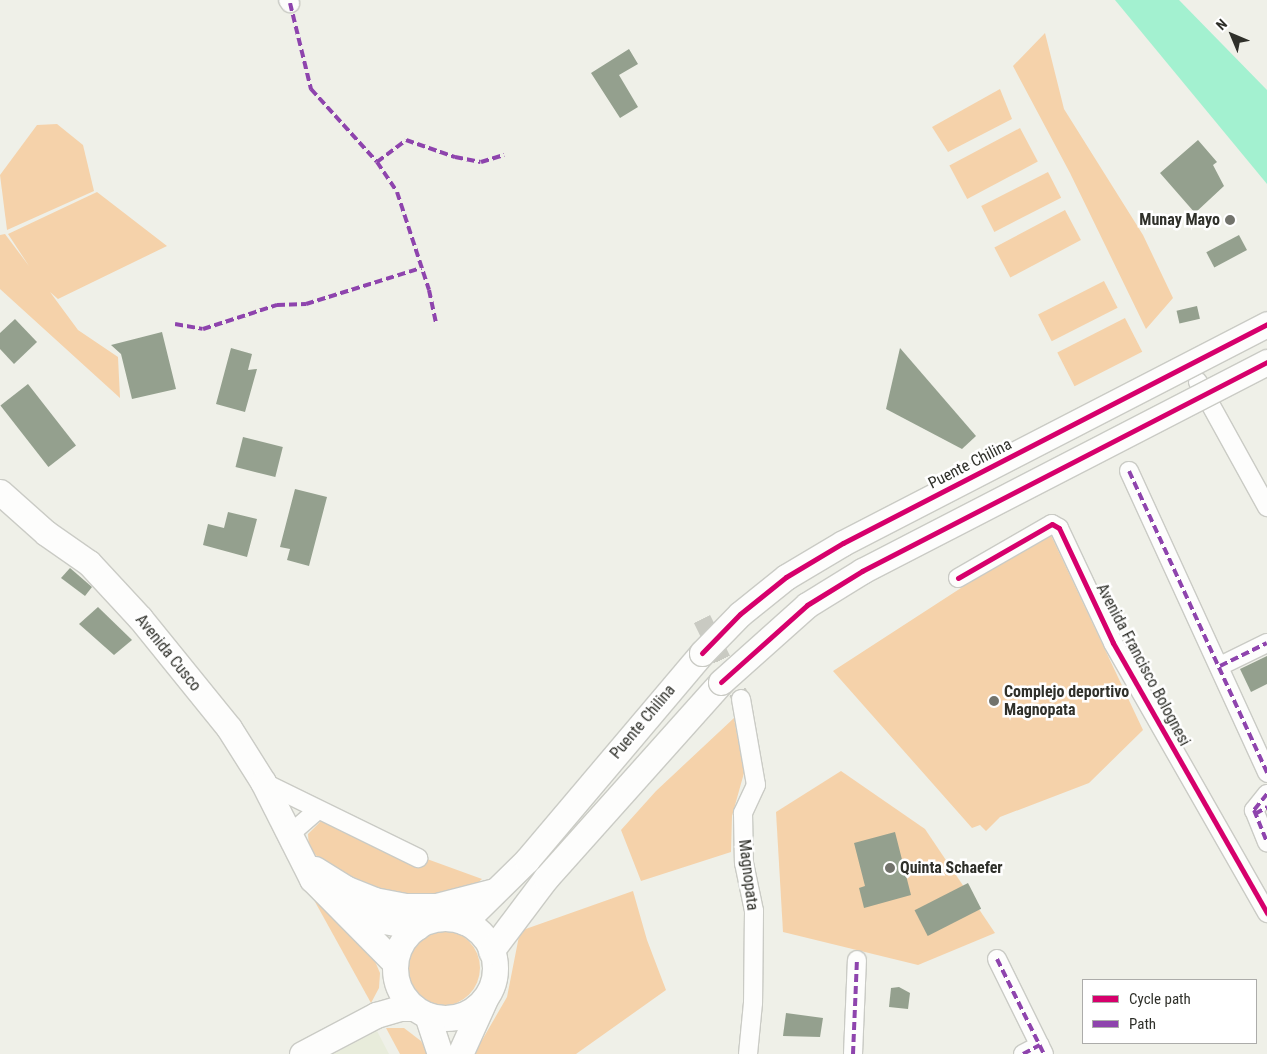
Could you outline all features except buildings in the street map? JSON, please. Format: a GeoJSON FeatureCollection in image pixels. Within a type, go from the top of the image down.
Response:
{"type":"FeatureCollection","features":[{"type":"Feature","properties":{"kind":"main road","name":"Puente Chilina"},"geometry":{"type":"LineString","coordinates":[[464,922],[501,888],[702,653],[740,614],[786,577],[843,543],[1267,324]]}},
{"type":"Feature","properties":{"kind":"main road","name":"Puente Chilina"},"geometry":{"type":"LineString","coordinates":[[491,951],[546,878],[721,682],[807,605],[862,571],[1267,362]]}},
{"type":"Feature","properties":{"kind":"main road","name":"Avenida Cusco"},"geometry":{"type":"LineString","coordinates":[[0,492],[105,578],[228,728],[263,782],[322,892],[395,970]]}},
{"type":"Feature","properties":{"kind":"main road","name":"Avenida Cusco"},"geometry":{"type":"LineString","coordinates":[[293,841],[315,869],[360,912],[378,920],[417,927]]}},
{"type":"Feature","properties":{"kind":"main road"},"geometry":{"type":"LineString","coordinates":[[315,869],[345,888],[374,900],[405,906],[436,906],[501,888]]}},
{"type":"Feature","properties":{"kind":"main road"},"geometry":{"type":"LineString","coordinates":[[376,1015],[395,970],[402,943],[417,927],[445,918],[464,922],[484,937],[491,951],[494,971],[489,991],[460,1054]]}},
{"type":"Feature","properties":{"kind":"main road"},"geometry":{"type":"LineString","coordinates":[[395,970],[402,994],[421,1011],[440,1054]]}},
{"type":"Feature","properties":{"kind":"main road"},"geometry":{"type":"LineString","coordinates":[[302,1054],[388,1010],[421,1011],[440,1018],[465,1013],[489,991]]}},
{"type":"Feature","properties":{"kind":"street"},"geometry":{"type":"LineString","coordinates":[[1198,382],[1267,507]]}},
{"type":"Feature","properties":{"kind":"street"},"geometry":{"type":"LineString","coordinates":[[1129,471],[1220,666],[1267,774]]}},
{"type":"Feature","properties":{"kind":"street","name":"Avenida Francisco Bolognesi"},"geometry":{"type":"LineString","coordinates":[[958,578],[1052,524],[1059,528],[1113,643],[1267,913]]}},
{"type":"Feature","properties":{"kind":"street"},"geometry":{"type":"LineString","coordinates":[[1220,666],[1267,643]]}},
{"type":"Feature","properties":{"kind":"street","name":"Magnopata"},"geometry":{"type":"LineString","coordinates":[[742,699],[756,785],[743,814],[744,863],[754,911],[753,1003],[748,1054]]}},
{"type":"Feature","properties":{"kind":"street"},"geometry":{"type":"LineString","coordinates":[[263,782],[418,858]]}},
{"type":"Feature","properties":{"kind":"street"},"geometry":{"type":"LineString","coordinates":[[1267,794],[1255,808],[1261,811],[1267,842]]}},
{"type":"Feature","properties":{"kind":"street"},"geometry":{"type":"LineString","coordinates":[[293,841],[318,810]]}},
{"type":"Feature","properties":{"kind":"street"},"geometry":{"type":"LineString","coordinates":[[997,959],[1042,1049],[1023,1054]]}},
{"type":"Feature","properties":{"kind":"street"},"geometry":{"type":"LineString","coordinates":[[853,1054],[857,960]]}},
{"type":"Feature","properties":{"kind":"shaded area"},"geometry":{"type":"Polygon","coordinates":[[[1115,0],[1179,0],[1267,90],[1267,184],[1115,0]]]}},
{"type":"Feature","properties":{"kind":"shaded area"},"geometry":{"type":"Polygon","coordinates":[[[1045,33],[1064,109],[1143,235],[1173,298],[1146,329],[1070,173],[1013,66],[1045,33]]]}},
{"type":"Feature","properties":{"kind":"shaded area"},"geometry":{"type":"Polygon","coordinates":[[[1000,89],[1012,119],[948,152],[932,127],[1000,89]]]}},
{"type":"Feature","properties":{"kind":"shaded area"},"geometry":{"type":"Polygon","coordinates":[[[57,124],[83,145],[94,191],[7,230],[0,175],[37,125],[57,124]]]}},
{"type":"Feature","properties":{"kind":"shaded area"},"geometry":{"type":"Polygon","coordinates":[[[1020,128],[1038,162],[967,199],[949,166],[1020,128]]]}},
{"type":"Feature","properties":{"kind":"shaded area"},"geometry":{"type":"Polygon","coordinates":[[[1048,172],[1061,198],[994,232],[981,206],[1048,172]]]}},
{"type":"Feature","properties":{"kind":"shaded area"},"geometry":{"type":"Polygon","coordinates":[[[97,192],[167,246],[58,299],[50,292],[78,330],[118,357],[120,398],[0,289],[0,235],[5,234],[29,266],[8,234],[97,192]]]}},
{"type":"Feature","properties":{"kind":"shaded area"},"geometry":{"type":"Polygon","coordinates":[[[1065,210],[1081,240],[1010,278],[994,248],[1065,210]]]}},
{"type":"Feature","properties":{"kind":"shaded area"},"geometry":{"type":"Polygon","coordinates":[[[1104,281],[1118,308],[1052,341],[1038,315],[1104,281]]]}},
{"type":"Feature","properties":{"kind":"shaded area"},"geometry":{"type":"Polygon","coordinates":[[[1125,318],[1142,352],[1075,386],[1057,353],[1125,318]]]}},
{"type":"Feature","properties":{"kind":"shaded area","name":"Complejo deportivo Magnopata"},"geometry":{"type":"Polygon","coordinates":[[[1049,531],[1143,730],[1089,783],[1000,817],[986,831],[980,825],[972,828],[833,671],[1049,531]]]}},
{"type":"Feature","properties":{"kind":"shaded area"},"geometry":{"type":"Polygon","coordinates":[[[734,718],[744,773],[732,816],[731,852],[641,881],[621,830],[656,791],[734,718]]]}},
{"type":"Feature","properties":{"kind":"shaded area"},"geometry":{"type":"Polygon","coordinates":[[[841,771],[925,829],[995,933],[918,965],[783,932],[776,812],[841,771]]]}},
{"type":"Feature","properties":{"kind":"shaded area"},"geometry":{"type":"Polygon","coordinates":[[[321,821],[418,866],[427,859],[482,879],[471,889],[429,899],[380,895],[335,875],[309,848],[308,834],[321,821]]]}},
{"type":"Feature","properties":{"kind":"shaded area"},"geometry":{"type":"Polygon","coordinates":[[[633,891],[647,940],[666,990],[576,1054],[474,1054],[507,997],[520,931],[633,891]]]}},
{"type":"Feature","properties":{"kind":"shaded area"},"geometry":{"type":"Polygon","coordinates":[[[314,900],[374,959],[380,973],[379,988],[371,1003],[314,900]]]}},
{"type":"Feature","properties":{"kind":"shaded area"},"geometry":{"type":"Polygon","coordinates":[[[442,930],[456,933],[469,941],[477,954],[480,968],[477,982],[469,995],[456,1003],[442,1006],[428,1003],[415,995],[407,982],[404,968],[407,954],[415,941],[428,933],[442,930]]]}},
{"type":"Feature","properties":{"kind":"shaded area"},"geometry":{"type":"Polygon","coordinates":[[[386,1028],[404,1028],[421,1041],[428,1054],[400,1054],[386,1028]]]}},
{"type":"Feature","properties":{"kind":"shaded area"},"geometry":{"type":"Polygon","coordinates":[[[377,1031],[389,1054],[333,1054],[377,1031]]]}},
{"type":"Feature","properties":{"kind":"tunnel"},"geometry":{"type":"LineString","coordinates":[[702,619],[741,699]]}},
{"type":"Feature","properties":{"kind":"marked path"},"geometry":{"type":"LineString","coordinates":[[290,3],[311,89],[377,162],[397,192],[429,290],[436,324]]}},
{"type":"Feature","properties":{"kind":"marked path"},"geometry":{"type":"LineString","coordinates":[[377,162],[406,140],[455,157],[481,162],[504,155]]}},
{"type":"Feature","properties":{"kind":"marked path"},"geometry":{"type":"LineString","coordinates":[[175,324],[203,329],[277,305],[306,304],[421,268]]}},
{"type":"Feature","properties":{"kind":"marked path"},"geometry":{"type":"LineString","coordinates":[[1129,471],[1267,773]]}},
{"type":"Feature","properties":{"kind":"marked path"},"geometry":{"type":"LineString","coordinates":[[1220,666],[1267,643]]}},
{"type":"Feature","properties":{"kind":"marked path"},"geometry":{"type":"LineString","coordinates":[[1267,794],[1254,810],[1267,843]]}},
{"type":"Feature","properties":{"kind":"marked path"},"geometry":{"type":"LineString","coordinates":[[1255,814],[1267,807]]}},
{"type":"Feature","properties":{"kind":"marked path"},"geometry":{"type":"LineString","coordinates":[[997,959],[1044,1054]]}},
{"type":"Feature","properties":{"kind":"marked path"},"geometry":{"type":"LineString","coordinates":[[853,1054],[857,960]]}},
{"type":"Feature","properties":{"kind":"marked path"},"geometry":{"type":"LineString","coordinates":[[1023,1054],[1040,1045]]}},
{"type":"Feature","properties":{"kind":"cycle path"},"geometry":{"type":"LineString","coordinates":[[702,653],[740,614],[786,577],[843,543],[1267,324]]}},
{"type":"Feature","properties":{"kind":"cycle path"},"geometry":{"type":"LineString","coordinates":[[721,682],[807,605],[862,571],[1267,362]]}},
{"type":"Feature","properties":{"kind":"cycle path"},"geometry":{"type":"LineString","coordinates":[[958,578],[1052,524],[1059,528],[1113,643],[1267,913]]}},
{"type":"Feature","properties":{"kind":"place","name":"Munay Mayo"},"geometry":{"type":"Point","coordinates":[1230,220]}},
{"type":"Feature","properties":{"kind":"place","name":"Complejo deportivo Magnopata"},"geometry":{"type":"Point","coordinates":[994,701]}},
{"type":"Feature","properties":{"kind":"place","name":"Quinta Schaefer"},"geometry":{"type":"Point","coordinates":[890,868]}}]}
